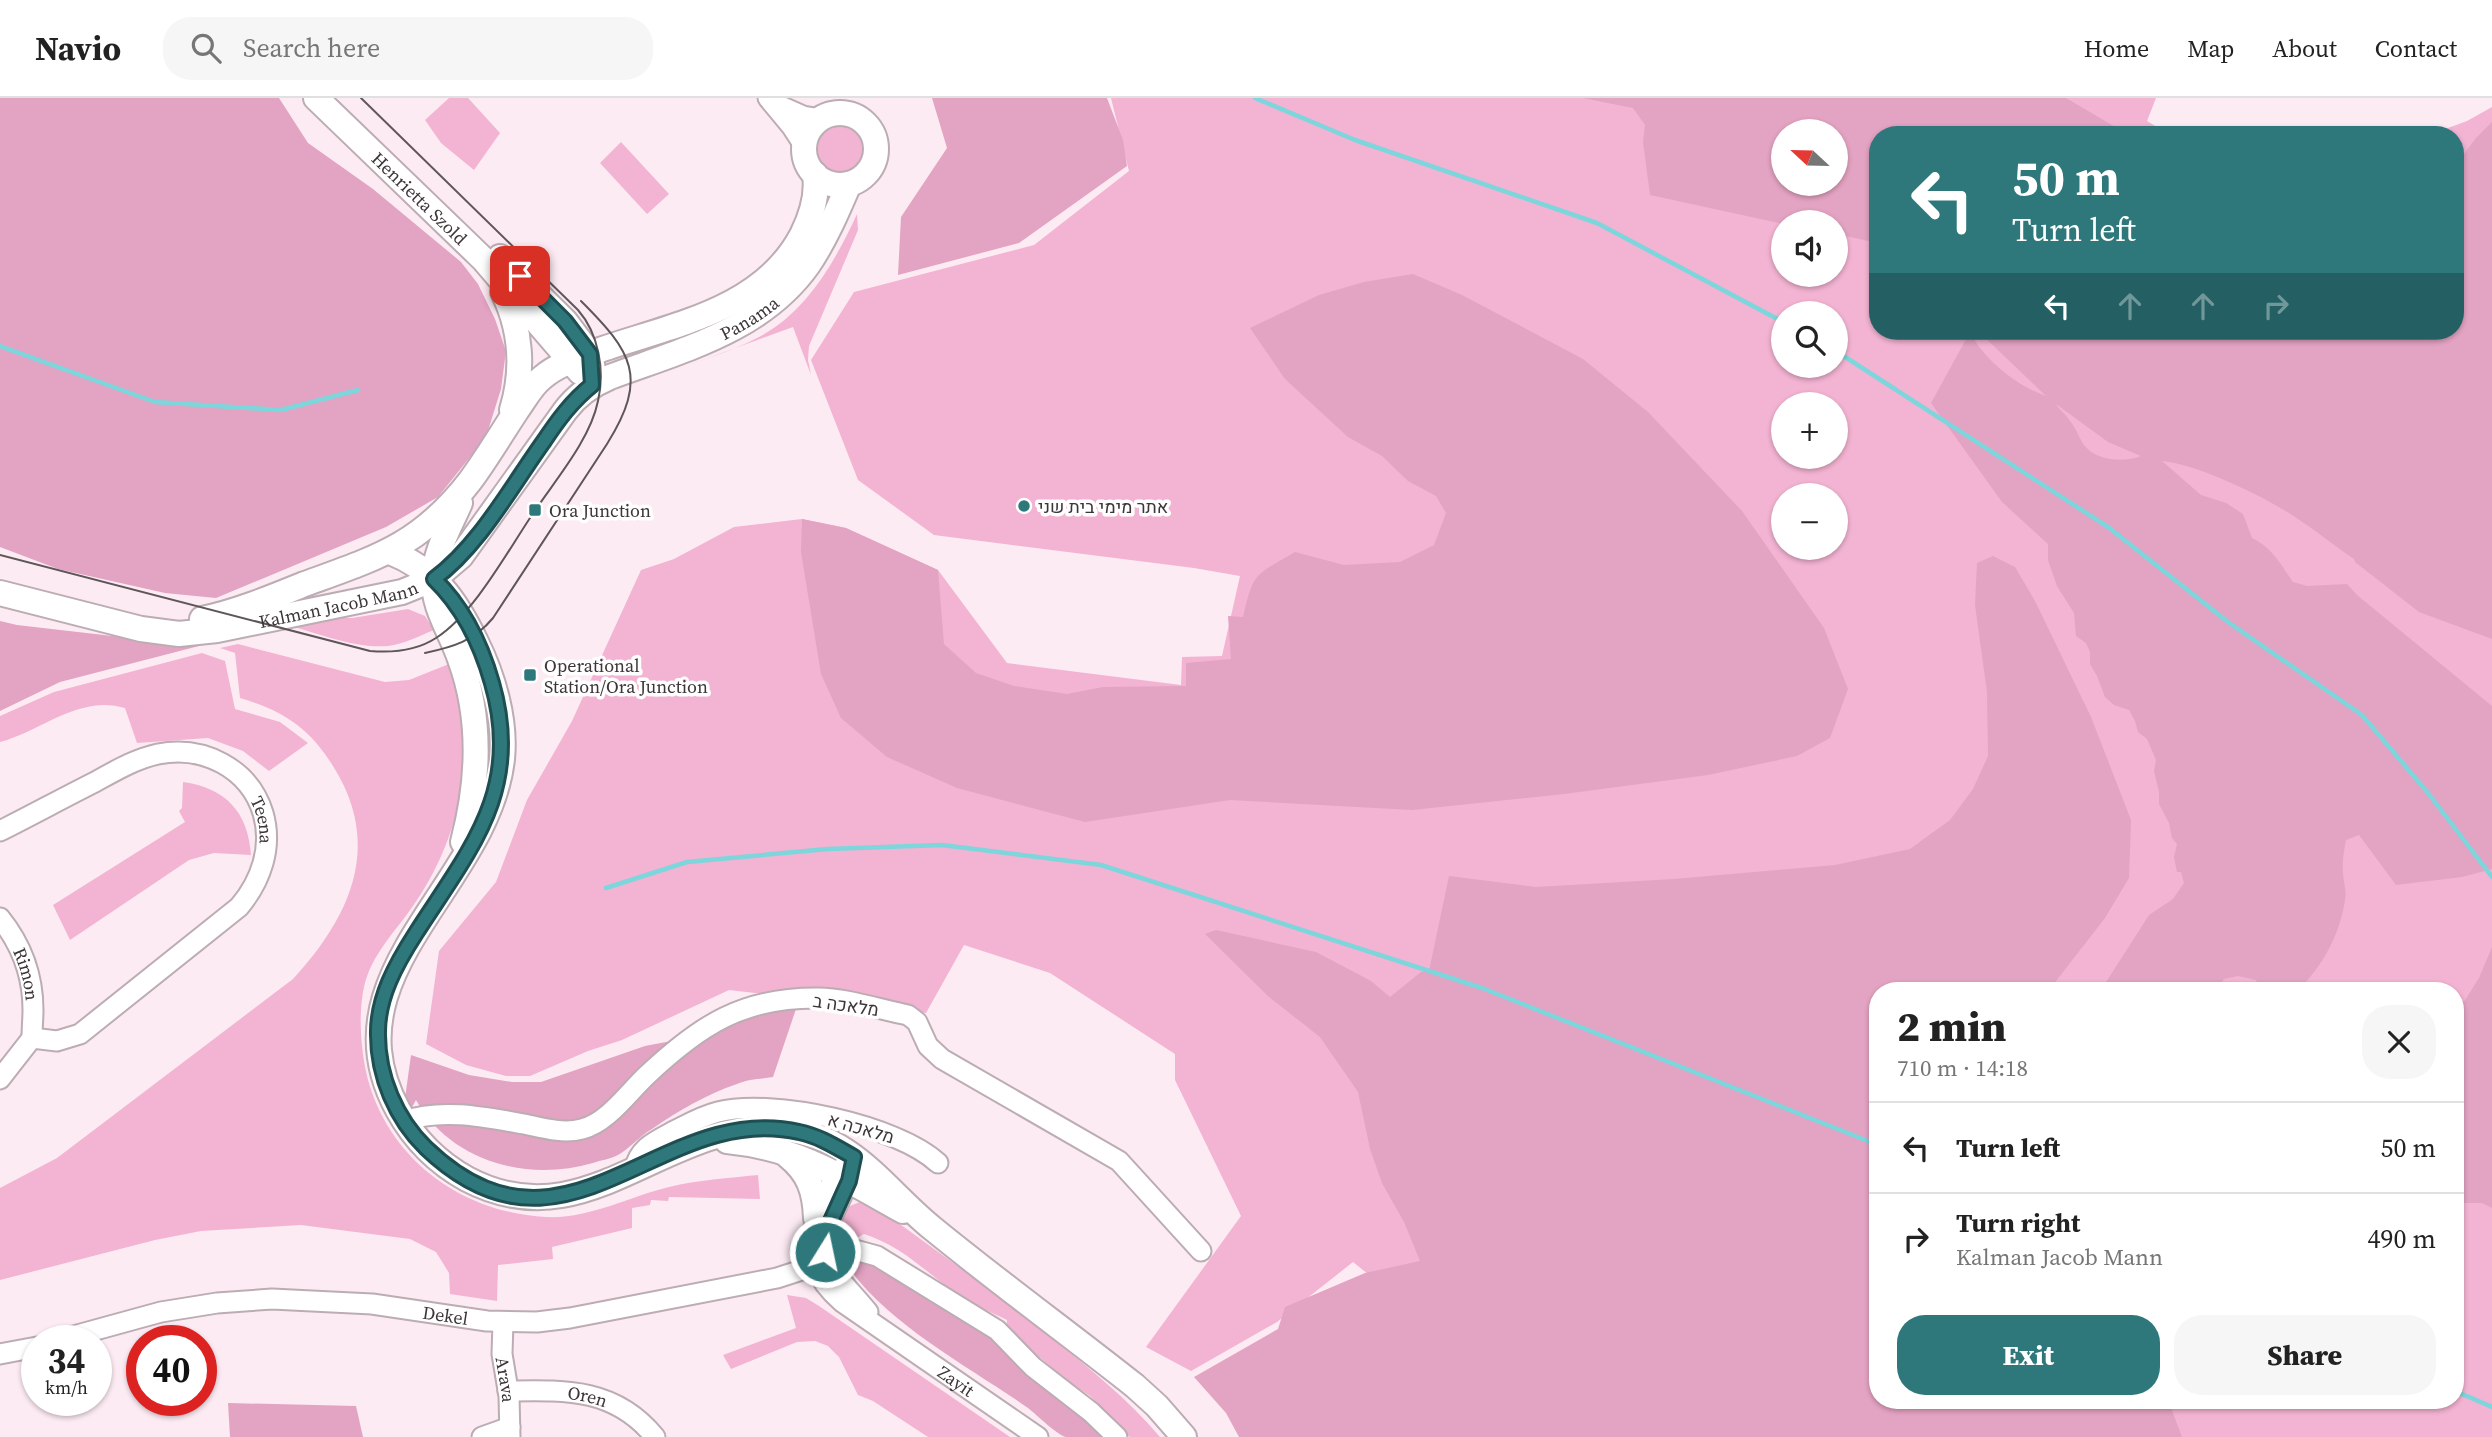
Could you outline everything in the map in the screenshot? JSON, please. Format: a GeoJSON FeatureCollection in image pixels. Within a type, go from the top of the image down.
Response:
{"type":"FeatureCollection","features":[{"type":"Feature","properties":{"kind":"main road","name":"Henrietta Szold"},"geometry":{"type":"LineString","coordinates":[[316,98],[581,358]]}},
{"type":"Feature","properties":{"kind":"main road","name":"Henrietta Szold"},"geometry":{"type":"LineString","coordinates":[[335,98],[565,321],[581,358]]}},
{"type":"Feature","properties":{"kind":"main road"},"geometry":{"type":"LineString","coordinates":[[865,124],[853,116],[833,110],[810,131],[805,147],[807,163],[815,174],[832,184],[849,184],[859,180],[867,172],[875,157],[874,140],[865,124],[863,110],[866,98]]}},
{"type":"Feature","properties":{"kind":"main road","name":"Panama"},"geometry":{"type":"LineString","coordinates":[[581,358],[717,310],[757,287],[784,262],[799,241],[814,202],[815,174]]}},
{"type":"Feature","properties":{"kind":"main road","name":"Panama"},"geometry":{"type":"LineString","coordinates":[[592,385],[718,337],[764,310],[807,267],[849,184]]}},
{"type":"Feature","properties":{"kind":"main road"},"geometry":{"type":"LineString","coordinates":[[482,259],[505,297],[518,341],[518,384],[503,431]]}},
{"type":"Feature","properties":{"kind":"main road"},"geometry":{"type":"LineString","coordinates":[[581,358],[592,385]]}},
{"type":"Feature","properties":{"kind":"main road","name":"Kalman Jacob Mann"},"geometry":{"type":"LineString","coordinates":[[117,624],[163,625],[206,618],[390,552],[436,520],[470,480],[538,381],[551,371],[581,358]]}},
{"type":"Feature","properties":{"kind":"main road","name":"Kalman Jacob Mann"},"geometry":{"type":"LineString","coordinates":[[0,593],[153,632],[196,634],[401,592],[434,579],[474,540],[569,405],[592,385]]}},
{"type":"Feature","properties":{"kind":"main road"},"geometry":{"type":"LineString","coordinates":[[470,480],[442,546],[434,579],[437,606],[461,660],[471,694],[477,742],[475,779],[468,821],[456,864],[446,887],[398,962],[383,997],[378,1034],[384,1076],[392,1100],[419,1142],[447,1166],[479,1185],[503,1194],[527,1198],[573,1194],[634,1171],[682,1146],[742,1129],[784,1129],[823,1139],[846,1170]]}},
{"type":"Feature","properties":{"kind":"main road"},"geometry":{"type":"LineString","coordinates":[[390,552],[410,561],[434,579]]}},
{"type":"Feature","properties":{"kind":"main road"},"geometry":{"type":"LineString","coordinates":[[704,1139],[738,1142],[782,1151],[891,1187],[928,1224],[1135,1386],[1184,1437]]}},
{"type":"Feature","properties":{"kind":"main road"},"geometry":{"type":"LineString","coordinates":[[782,1151],[800,1167],[811,1183],[816,1217]]}},
{"type":"Feature","properties":{"kind":"street"},"geometry":{"type":"LineString","coordinates":[[768,99],[803,117],[833,110]]}},
{"type":"Feature","properties":{"kind":"street"},"geometry":{"type":"LineString","coordinates":[[768,99],[805,147]]}},
{"type":"Feature","properties":{"kind":"street","name":"Teena"},"geometry":{"type":"LineString","coordinates":[[0,831],[130,764],[156,754],[182,752],[207,756],[241,776],[258,801],[266,830],[267,845],[261,873],[248,897],[239,907],[80,1034],[57,1041],[32,1038]]}},
{"type":"Feature","properties":{"kind":"street","name":"Rimon"},"geometry":{"type":"LineString","coordinates":[[0,918],[20,948],[27,969],[33,1011],[32,1038]]}},
{"type":"Feature","properties":{"kind":"street","name":"מלאכה ב"},"geometry":{"type":"LineString","coordinates":[[404,1121],[422,1115],[458,1115],[559,1131],[584,1129],[594,1125],[674,1049],[698,1031],[731,1014],[768,1002],[821,998],[908,1015],[917,1022],[929,1046],[942,1059],[1100,1149],[1126,1167],[1201,1251]]}},
{"type":"Feature","properties":{"kind":"street"},"geometry":{"type":"LineString","coordinates":[[0,1079],[32,1038]]}},
{"type":"Feature","properties":{"kind":"street","name":"מלאכה א"},"geometry":{"type":"LineString","coordinates":[[634,1171],[637,1157],[645,1149],[684,1125],[718,1112],[753,1108],[800,1111],[898,1137],[924,1151],[937,1163]]}},
{"type":"Feature","properties":{"kind":"street"},"geometry":{"type":"LineString","coordinates":[[821,1262],[810,1239],[816,1217],[846,1170]]}},
{"type":"Feature","properties":{"kind":"street"},"geometry":{"type":"LineString","coordinates":[[821,1262],[826,1232],[846,1170]]}},
{"type":"Feature","properties":{"kind":"street","name":"Dekel"},"geometry":{"type":"LineString","coordinates":[[112,1326],[161,1312],[217,1303],[272,1299],[372,1304],[503,1322],[537,1322],[777,1278],[849,1250],[877,1256],[997,1330],[1033,1367],[1091,1412],[1117,1437]]}},
{"type":"Feature","properties":{"kind":"street","name":"Zayit"},"geometry":{"type":"LineString","coordinates":[[821,1262],[834,1271],[877,1324],[1038,1437]]}},
{"type":"Feature","properties":{"kind":"street","name":"Arava"},"geometry":{"type":"LineString","coordinates":[[503,1322],[502,1354],[508,1391],[510,1432]]}},
{"type":"Feature","properties":{"kind":"street"},"geometry":{"type":"LineString","coordinates":[[0,1354],[21,1350]]}},
{"type":"Feature","properties":{"kind":"street","name":"Oren"},"geometry":{"type":"LineString","coordinates":[[508,1391],[559,1390],[606,1400],[634,1415],[655,1437]]}},
{"type":"Feature","properties":{"kind":"street"},"geometry":{"type":"LineString","coordinates":[[482,1437],[510,1432]]}},
{"type":"Feature","properties":{"kind":"shaded area"},"geometry":{"type":"Polygon","coordinates":[[[0,98],[279,98],[308,143],[373,189],[461,262],[478,284],[495,319],[506,351],[501,389],[486,437],[438,497],[386,527],[216,598],[165,593],[58,569],[0,547],[0,98]]]}},
{"type":"Feature","properties":{"kind":"shaded area"},"geometry":{"type":"Polygon","coordinates":[[[449,98],[468,98],[500,133],[474,170],[441,143],[425,120],[449,98]]]}},
{"type":"Feature","properties":{"kind":"shaded area"},"geometry":{"type":"Polygon","coordinates":[[[932,98],[1107,98],[1123,140],[1127,166],[1019,243],[898,275],[901,217],[947,148],[932,98]]]}},
{"type":"Feature","properties":{"kind":"shaded area"},"geometry":{"type":"Polygon","coordinates":[[[1111,98],[2156,98],[2147,121],[2155,126],[1869,126],[1869,340],[2464,340],[2464,126],[2453,126],[2492,107],[2492,1437],[2104,1437],[2091,1409],[2464,1409],[2464,982],[1869,982],[1869,997],[1424,1319],[1353,1262],[1277,1322],[1191,1371],[1146,1347],[1241,1216],[1175,1080],[1175,1054],[1050,973],[964,945],[926,1013],[729,990],[622,1040],[588,1051],[530,1076],[506,1076],[466,1065],[426,1044],[439,951],[496,882],[527,800],[572,721],[641,570],[674,559],[734,527],[802,519],[846,528],[938,570],[1007,663],[1181,685],[1182,657],[1222,656],[1240,576],[934,535],[858,480],[811,360],[854,292],[1034,245],[1129,171],[1111,98]]]}},
{"type":"Feature","properties":{"kind":"shaded area"},"geometry":{"type":"Polygon","coordinates":[[[1583,98],[2066,98],[2114,126],[1869,126],[1869,241],[1848,237],[1848,210],[1771,210],[1771,221],[1650,195],[1643,142],[1645,125],[1633,108],[1583,98]]]}},
{"type":"Feature","properties":{"kind":"shaded area"},"geometry":{"type":"Polygon","coordinates":[[[834,121],[846,121],[856,125],[864,133],[868,149],[864,165],[856,173],[846,177],[834,177],[824,173],[816,165],[812,155],[812,143],[816,133],[824,125],[834,121]]]}},
{"type":"Feature","properties":{"kind":"shaded area"},"geometry":{"type":"Polygon","coordinates":[[[2492,122],[2492,639],[2419,612],[2354,559],[2271,503],[2214,476],[2162,461],[2201,495],[2226,503],[2243,514],[2252,538],[2271,551],[2293,582],[2307,586],[2347,584],[2492,706],[2492,869],[2462,877],[2396,885],[2359,835],[2346,840],[2343,864],[2345,897],[2335,937],[2315,971],[2305,982],[2257,982],[2238,976],[2224,979],[2222,982],[2106,982],[2149,915],[2173,899],[2184,883],[2181,872],[2177,872],[2174,857],[2177,844],[2159,804],[2154,771],[2156,760],[2147,739],[2138,732],[2129,710],[2114,705],[2105,697],[2090,664],[2090,652],[2086,643],[2076,636],[2074,613],[2057,586],[2048,560],[2048,544],[2002,502],[1931,403],[1966,340],[1975,340],[2002,371],[2024,386],[2046,396],[1987,340],[2464,340],[2464,154],[2492,122]],[[2056,404],[2089,450],[2103,457],[2119,460],[2141,456],[2108,442],[2056,404]]]}},
{"type":"Feature","properties":{"kind":"shaded area"},"geometry":{"type":"Polygon","coordinates":[[[621,142],[669,194],[647,214],[600,163],[621,142]]]}},
{"type":"Feature","properties":{"kind":"shaded area"},"geometry":{"type":"Polygon","coordinates":[[[857,214],[858,230],[809,346],[811,375],[793,327],[733,349],[773,329],[803,302],[817,286],[857,214]]]}},
{"type":"Feature","properties":{"kind":"shaded area"},"geometry":{"type":"Polygon","coordinates":[[[1413,274],[1462,295],[1583,359],[1648,412],[1742,511],[1771,552],[1771,560],[1776,560],[1824,628],[1848,689],[1830,738],[1797,756],[1708,775],[1564,794],[1412,810],[1230,800],[1085,822],[957,788],[887,757],[841,718],[821,674],[801,552],[802,519],[846,528],[938,570],[944,644],[976,673],[1014,686],[1067,694],[1103,687],[1186,686],[1186,663],[1231,659],[1228,616],[1243,617],[1250,590],[1258,576],[1295,552],[1344,565],[1400,562],[1434,545],[1446,513],[1436,496],[1408,481],[1382,456],[1348,437],[1285,379],[1250,328],[1319,295],[1364,282],[1413,274]]]}},
{"type":"Feature","properties":{"kind":"shaded area"},"geometry":{"type":"Polygon","coordinates":[[[1993,556],[2015,567],[2035,601],[2091,717],[2131,820],[2129,878],[2105,918],[2055,982],[1869,982],[1869,1409],[2171,1409],[2182,1437],[1239,1437],[1226,1413],[1194,1377],[1278,1329],[1285,1307],[1365,1273],[1420,1261],[1404,1222],[1382,1183],[1370,1149],[1358,1092],[1320,1037],[1269,997],[1205,934],[1216,930],[1316,952],[1371,981],[1390,997],[1421,972],[1429,971],[1449,876],[1536,887],[1674,879],[1835,865],[1910,849],[1950,820],[1973,789],[1988,756],[1987,692],[1975,605],[1977,563],[1993,556]]]}},
{"type":"Feature","properties":{"kind":"shaded area"},"geometry":{"type":"Polygon","coordinates":[[[408,609],[425,616],[434,630],[406,642],[388,646],[350,643],[287,625],[323,617],[352,618],[408,609]]]}},
{"type":"Feature","properties":{"kind":"shaded area"},"geometry":{"type":"Polygon","coordinates":[[[0,621],[199,646],[60,682],[0,711],[0,621]]]}},
{"type":"Feature","properties":{"kind":"shaded area"},"geometry":{"type":"Polygon","coordinates":[[[238,644],[385,682],[409,680],[449,664],[458,689],[465,731],[465,758],[457,810],[449,836],[427,884],[372,964],[364,987],[361,1009],[362,1045],[368,1080],[380,1113],[398,1141],[421,1166],[447,1186],[477,1202],[511,1212],[546,1217],[578,1215],[680,1185],[758,1175],[760,1199],[669,1197],[668,1201],[651,1200],[650,1205],[632,1208],[632,1228],[552,1247],[553,1259],[498,1265],[497,1301],[450,1294],[449,1273],[436,1252],[410,1239],[301,1225],[201,1231],[155,1240],[0,1280],[0,1188],[57,1158],[293,979],[331,930],[344,905],[354,878],[358,852],[356,824],[348,795],[333,766],[305,731],[269,708],[240,698],[235,653],[220,648],[238,644]]]}},
{"type":"Feature","properties":{"kind":"shaded area"},"geometry":{"type":"Polygon","coordinates":[[[202,653],[225,661],[235,709],[280,722],[308,743],[269,771],[243,751],[208,738],[137,743],[125,708],[108,705],[76,710],[0,742],[0,716],[54,692],[202,653]]]}},
{"type":"Feature","properties":{"kind":"shaded area"},"geometry":{"type":"Polygon","coordinates":[[[183,782],[211,790],[232,805],[245,826],[251,855],[214,853],[189,860],[70,940],[53,905],[185,822],[179,811],[182,808],[183,782]]]}},
{"type":"Feature","properties":{"kind":"shaded area"},"geometry":{"type":"Polygon","coordinates":[[[2492,947],[2492,1208],[2482,1203],[2464,1203],[2464,1002],[2479,978],[2492,947]]]}},
{"type":"Feature","properties":{"kind":"shaded area"},"geometry":{"type":"Polygon","coordinates":[[[797,1006],[773,1077],[741,1082],[704,1098],[672,1116],[622,1152],[593,1163],[542,1170],[493,1162],[449,1139],[431,1121],[416,1100],[401,1127],[411,1055],[469,1075],[512,1082],[541,1082],[645,1046],[708,1034],[752,1013],[797,1006]]]}},
{"type":"Feature","properties":{"kind":"shaded area"},"geometry":{"type":"Polygon","coordinates":[[[862,1201],[869,1202],[915,1235],[1049,1336],[1121,1396],[1160,1437],[1130,1437],[1090,1396],[1006,1329],[1007,1320],[959,1295],[903,1253],[864,1234],[855,1239],[838,1236],[838,1229],[850,1206],[862,1201]]]}},
{"type":"Feature","properties":{"kind":"shaded area"},"geometry":{"type":"Polygon","coordinates":[[[841,1256],[868,1257],[907,1286],[970,1320],[1110,1437],[1066,1437],[1058,1433],[1028,1408],[901,1321],[878,1301],[841,1256]]]}},
{"type":"Feature","properties":{"kind":"shaded area"},"geometry":{"type":"Polygon","coordinates":[[[787,1295],[806,1298],[819,1306],[1010,1437],[928,1437],[873,1401],[858,1395],[839,1357],[828,1346],[815,1341],[797,1342],[731,1369],[723,1355],[796,1328],[787,1295]]]}},
{"type":"Feature","properties":{"kind":"shaded area"},"geometry":{"type":"Polygon","coordinates":[[[228,1403],[356,1406],[363,1437],[230,1437],[228,1403]]]}},
{"type":"Feature","properties":{"kind":"waterway"},"geometry":{"type":"LineString","coordinates":[[1255,98],[1355,140],[1597,223],[1771,316]]}},
{"type":"Feature","properties":{"kind":"waterway"},"geometry":{"type":"LineString","coordinates":[[0,346],[155,402],[281,410],[358,390]]}},
{"type":"Feature","properties":{"kind":"waterway"},"geometry":{"type":"LineString","coordinates":[[1848,359],[2108,527],[2228,622],[2362,715],[2428,793],[2492,877]]}},
{"type":"Feature","properties":{"kind":"waterway"},"geometry":{"type":"LineString","coordinates":[[606,888],[687,862],[828,849],[942,845],[1101,865],[1482,988],[1869,1141]]}},
{"type":"Feature","properties":{"kind":"waterway"},"geometry":{"type":"LineString","coordinates":[[2464,1395],[2492,1407]]}},
{"type":"Feature","properties":{"kind":"tram line"},"geometry":{"type":"LineString","coordinates":[[0,555],[370,651],[404,650],[436,638],[450,627],[477,597],[588,430],[600,389],[598,353],[591,330],[578,310],[361,98]]}},
{"type":"Feature","properties":{"kind":"tram line"},"geometry":{"type":"LineString","coordinates":[[425,653],[462,642],[493,618],[620,421],[628,401],[631,383],[629,366],[612,335],[581,301]]}},
{"type":"Feature","properties":{"kind":"place","name":"אתר מימי בית שני"},"geometry":{"type":"Point","coordinates":[1024,506]}},
{"type":"Feature","properties":{"kind":"place","name":"Ora Junction"},"geometry":{"type":"Point","coordinates":[535,510]}},
{"type":"Feature","properties":{"kind":"place","name":"Operational Station/Ora Junction"},"geometry":{"type":"Point","coordinates":[530,675]}},
{"type":"Feature","properties":{"kind":"route"},"geometry":{"type":"LineString","coordinates":[[520,276],[565,321],[590,354],[593,367],[592,385],[569,405],[461,556],[434,579],[456,603],[490,675],[503,737],[502,759],[495,794],[482,826],[465,858],[404,951],[383,997],[378,1034],[384,1076],[392,1100],[404,1121],[419,1142],[437,1159],[457,1174],[479,1185],[503,1194],[527,1198],[573,1194],[634,1171],[682,1146],[742,1129],[784,1129],[823,1139],[854,1157],[849,1181],[826,1232],[825,1252]]}}]}
